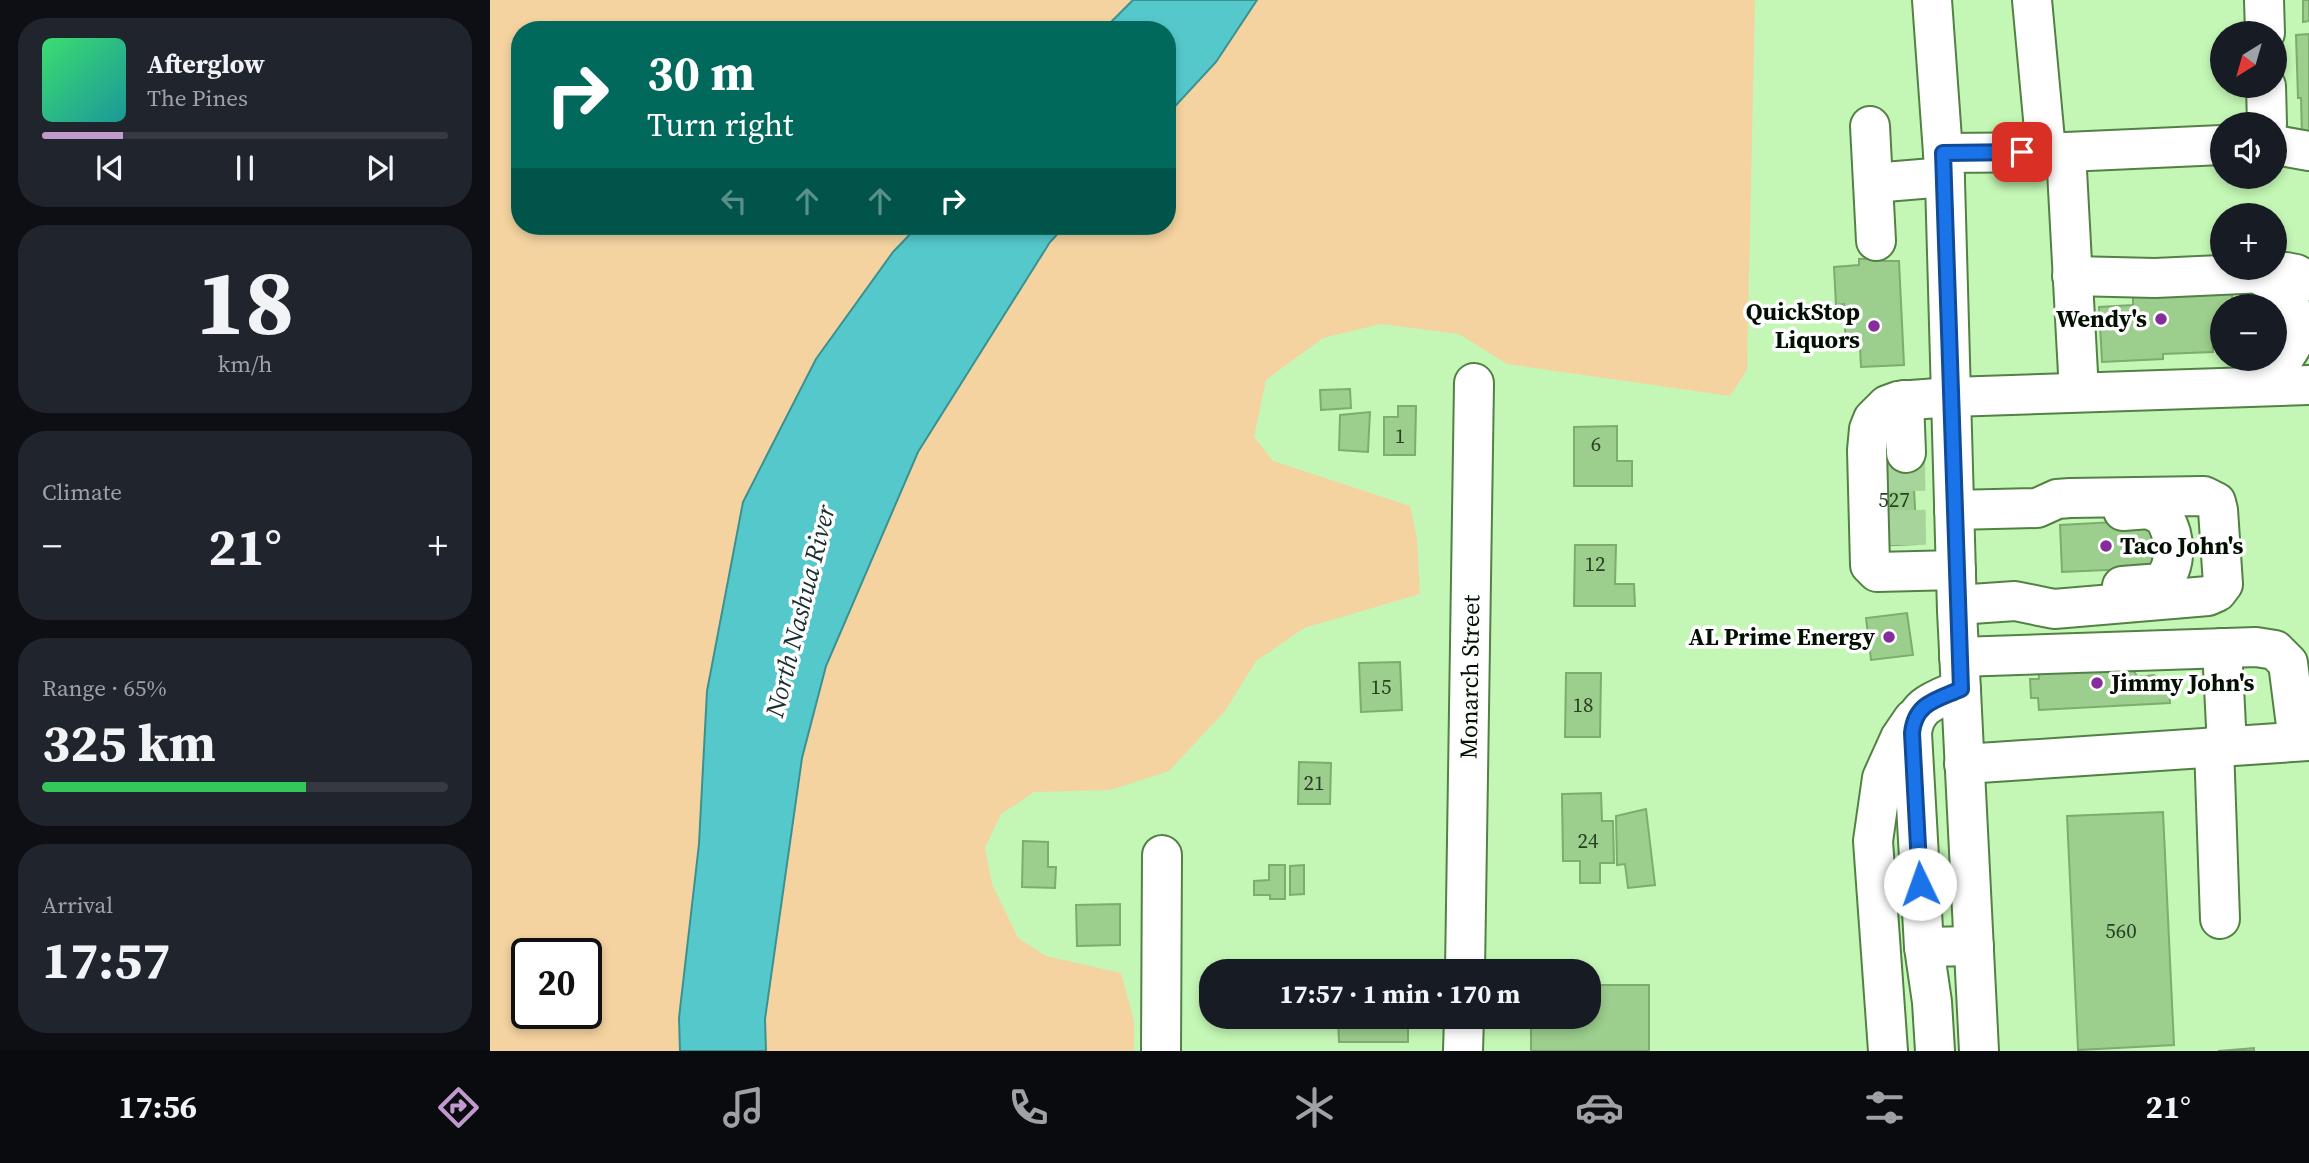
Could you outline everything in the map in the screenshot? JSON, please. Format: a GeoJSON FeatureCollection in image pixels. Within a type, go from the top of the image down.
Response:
{"type":"FeatureCollection","features":[{"type":"Feature","properties":{"kind":"main road"},"geometry":{"type":"LineString","coordinates":[[1932,0],[1944,165],[1960,673],[1979,1051]]}},
{"type":"Feature","properties":{"kind":"main road"},"geometry":{"type":"LineString","coordinates":[[2032,0],[2072,276],[2079,392]]}},
{"type":"Feature","properties":{"kind":"main road"},"geometry":{"type":"LineString","coordinates":[[2264,0],[2265,21]]}},
{"type":"Feature","properties":{"kind":"main road"},"geometry":{"type":"LineString","coordinates":[[1870,126],[1876,241]]}},
{"type":"Feature","properties":{"kind":"main road"},"geometry":{"type":"LineString","coordinates":[[1873,183],[1944,165],[2056,151],[2210,145]]}},
{"type":"Feature","properties":{"kind":"main road"},"geometry":{"type":"LineString","coordinates":[[2287,147],[2309,151]]}},
{"type":"Feature","properties":{"kind":"main road"},"geometry":{"type":"LineString","coordinates":[[2287,262],[2309,257]]}},
{"type":"Feature","properties":{"kind":"main road"},"geometry":{"type":"LineString","coordinates":[[2072,276],[2125,261],[2210,259]]}},
{"type":"Feature","properties":{"kind":"main road"},"geometry":{"type":"LineString","coordinates":[[2072,276],[2155,278],[2210,272]]}},
{"type":"Feature","properties":{"kind":"main road"},"geometry":{"type":"LineString","coordinates":[[2287,272],[2309,281]]}},
{"type":"Feature","properties":{"kind":"main road"},"geometry":{"type":"LineString","coordinates":[[2277,280],[2290,304],[2291,347],[2281,363],[2291,365]]}},
{"type":"Feature","properties":{"kind":"main road"},"geometry":{"type":"LineString","coordinates":[[2171,390],[2188,378],[2207,374],[2291,365]]}},
{"type":"Feature","properties":{"kind":"main road","name":"Monarch Street"},"geometry":{"type":"LineString","coordinates":[[1465,959],[1474,383]]}},
{"type":"Feature","properties":{"kind":"main road"},"geometry":{"type":"LineString","coordinates":[[2037,508],[2057,499],[2070,498],[2204,496],[2212,499],[2218,510],[2222,584],[2217,592],[2208,596],[2053,609],[1957,588],[1908,559],[1877,572],[1870,565],[1867,450],[1873,419],[1886,405],[1904,400],[2309,385]]}},
{"type":"Feature","properties":{"kind":"main road"},"geometry":{"type":"LineString","coordinates":[[1904,400],[1906,453]]}},
{"type":"Feature","properties":{"kind":"main road"},"geometry":{"type":"LineString","coordinates":[[1954,510],[2037,508],[2074,514],[2149,509],[2163,516],[2168,523],[2172,535],[2173,561],[2171,571],[2161,583],[2051,589],[2038,592],[2026,602]]}},
{"type":"Feature","properties":{"kind":"main road"},"geometry":{"type":"LineString","coordinates":[[1888,1051],[1873,841],[1882,778],[1900,738],[1913,719],[1960,673],[2222,648],[2256,647],[2275,650],[2288,663],[2303,741],[1964,764]]}},
{"type":"Feature","properties":{"kind":"main road"},"geometry":{"type":"LineString","coordinates":[[2220,919],[2222,648]]}},
{"type":"Feature","properties":{"kind":"main road"},"geometry":{"type":"LineString","coordinates":[[1913,719],[1924,947],[1933,1002],[1935,1051]]}},
{"type":"Feature","properties":{"kind":"main road"},"geometry":{"type":"LineString","coordinates":[[1161,1051],[1162,855]]}},
{"type":"Feature","properties":{"kind":"main road"},"geometry":{"type":"LineString","coordinates":[[1924,947],[1974,946]]}},
{"type":"Feature","properties":{"kind":"main road"},"geometry":{"type":"LineString","coordinates":[[1463,1051],[1464,1029]]}},
{"type":"Feature","properties":{"kind":"shaded area"},"geometry":{"type":"Polygon","coordinates":[[[490,0],[1133,0],[1112,21],[511,21],[511,235],[909,235],[893,252],[816,359],[743,502],[707,691],[699,844],[679,1018],[680,1051],[490,1051],[490,0]]]}},
{"type":"Feature","properties":{"kind":"shaded area"},"geometry":{"type":"Polygon","coordinates":[[[1257,0],[1755,0],[1747,370],[1730,396],[1507,364],[1459,334],[1381,324],[1323,338],[1266,380],[1254,437],[1273,461],[1410,506],[1417,538],[1420,594],[1304,628],[1256,661],[1225,711],[1169,771],[1110,790],[1034,792],[1001,814],[985,848],[992,884],[1018,938],[1046,956],[1121,973],[1134,1021],[1134,1051],[766,1051],[765,1019],[802,758],[826,666],[918,452],[1057,235],[1176,235],[1176,105],[1216,62],[1257,0]]]}},
{"type":"Feature","properties":{"kind":"water"},"geometry":{"type":"Polygon","coordinates":[[[1133,0],[1257,0],[1216,62],[1176,105],[1176,21],[1112,21],[1133,0]]]}},
{"type":"Feature","properties":{"kind":"water","name":"North Nashua River"},"geometry":{"type":"Polygon","coordinates":[[[909,235],[1057,235],[918,452],[826,666],[802,758],[765,1019],[766,1051],[680,1051],[679,1018],[699,844],[707,691],[743,502],[816,359],[893,252],[909,235]]]}},
{"type":"Feature","properties":{"kind":"building"},"geometry":{"type":"Polygon","coordinates":[[[2303,0],[2309,0],[2309,21],[2303,22],[2303,0]]]}},
{"type":"Feature","properties":{"kind":"building"},"geometry":{"type":"Polygon","coordinates":[[[2309,34],[2309,137],[2302,137],[2296,35],[2309,34]]]}},
{"type":"Feature","properties":{"kind":"building","name":"QuickStop Liquors"},"geometry":{"type":"Polygon","coordinates":[[[1883,258],[1883,261],[1899,261],[1904,365],[1861,367],[1860,348],[1846,348],[1844,304],[1836,305],[1834,267],[1859,265],[1859,259],[1883,258]]]}},
{"type":"Feature","properties":{"kind":"building","name":"Wendy's"},"geometry":{"type":"Polygon","coordinates":[[[2232,290],[2232,294],[2210,294],[2210,352],[2163,354],[2163,359],[2102,362],[2099,307],[2133,305],[2133,296],[2232,290]]]}},
{"type":"Feature","properties":{"kind":"building"},"geometry":{"type":"Polygon","coordinates":[[[1350,389],[1351,408],[1321,410],[1320,390],[1350,389]]]}},
{"type":"Feature","properties":{"kind":"building"},"geometry":{"type":"Polygon","coordinates":[[[1398,406],[1416,406],[1415,455],[1384,455],[1384,417],[1398,417],[1398,406]]]}},
{"type":"Feature","properties":{"kind":"building"},"geometry":{"type":"Polygon","coordinates":[[[1370,412],[1368,452],[1339,450],[1340,415],[1370,412]]]}},
{"type":"Feature","properties":{"kind":"building"},"geometry":{"type":"Polygon","coordinates":[[[1617,426],[1617,461],[1632,461],[1632,486],[1574,486],[1574,427],[1617,426]]]}},
{"type":"Feature","properties":{"kind":"building"},"geometry":{"type":"Polygon","coordinates":[[[1912,453],[1917,544],[1876,546],[1871,455],[1912,453]]]}},
{"type":"Feature","properties":{"kind":"building","name":"Taco John's"},"geometry":{"type":"Polygon","coordinates":[[[2151,520],[2153,568],[2062,572],[2060,525],[2151,520]]]}},
{"type":"Feature","properties":{"kind":"building"},"geometry":{"type":"Polygon","coordinates":[[[1575,545],[1616,545],[1615,584],[1634,584],[1635,606],[1574,606],[1575,545]]]}},
{"type":"Feature","properties":{"kind":"building","name":"AL Prime Energy"},"geometry":{"type":"Polygon","coordinates":[[[1907,613],[1913,655],[1871,660],[1866,618],[1907,613]]]}},
{"type":"Feature","properties":{"kind":"building","name":"Jimmy John's"},"geometry":{"type":"Polygon","coordinates":[[[2126,661],[2138,677],[2154,675],[2169,687],[2170,703],[2039,710],[2038,698],[2031,698],[2030,679],[2039,679],[2038,666],[2126,661]]]}},
{"type":"Feature","properties":{"kind":"building"},"geometry":{"type":"Polygon","coordinates":[[[1400,662],[1402,710],[1361,712],[1359,663],[1400,662]]]}},
{"type":"Feature","properties":{"kind":"building"},"geometry":{"type":"Polygon","coordinates":[[[1566,673],[1601,673],[1600,737],[1565,737],[1566,673]]]}},
{"type":"Feature","properties":{"kind":"building"},"geometry":{"type":"Polygon","coordinates":[[[1299,762],[1331,763],[1330,804],[1298,804],[1299,762]]]}},
{"type":"Feature","properties":{"kind":"building"},"geometry":{"type":"Polygon","coordinates":[[[1601,793],[1602,821],[1613,821],[1614,863],[1600,863],[1600,883],[1580,883],[1580,861],[1563,861],[1562,794],[1601,793]]]}},
{"type":"Feature","properties":{"kind":"building"},"geometry":{"type":"Polygon","coordinates":[[[1646,809],[1655,885],[1628,888],[1625,864],[1617,865],[1616,816],[1646,809]]]}},
{"type":"Feature","properties":{"kind":"building"},"geometry":{"type":"Polygon","coordinates":[[[2163,812],[2174,1045],[2078,1050],[2067,816],[2163,812]]]}},
{"type":"Feature","properties":{"kind":"building"},"geometry":{"type":"Polygon","coordinates":[[[1023,841],[1048,842],[1048,867],[1056,867],[1055,888],[1022,887],[1023,841]]]}},
{"type":"Feature","properties":{"kind":"building"},"geometry":{"type":"Polygon","coordinates":[[[1269,865],[1285,865],[1285,899],[1254,895],[1254,881],[1269,880],[1269,865]]]}},
{"type":"Feature","properties":{"kind":"building"},"geometry":{"type":"Polygon","coordinates":[[[1304,865],[1304,894],[1290,895],[1290,866],[1304,865]]]}},
{"type":"Feature","properties":{"kind":"building"},"geometry":{"type":"Polygon","coordinates":[[[1120,904],[1120,945],[1077,946],[1076,905],[1120,904]]]}},
{"type":"Feature","properties":{"kind":"building"},"geometry":{"type":"Polygon","coordinates":[[[1601,985],[1649,985],[1649,1051],[1531,1051],[1531,1029],[1601,1029],[1601,985]]]}},
{"type":"Feature","properties":{"kind":"building"},"geometry":{"type":"Polygon","coordinates":[[[1338,1029],[1408,1029],[1408,1042],[1339,1042],[1338,1029]]]}},
{"type":"Feature","properties":{"kind":"building"},"geometry":{"type":"Polygon","coordinates":[[[2254,1048],[2254,1051],[2218,1051],[2254,1048]]]}},
{"type":"Feature","properties":{"kind":"tunnel"},"geometry":{"type":"LineString","coordinates":[[1906,453],[1907,545]]}},
{"type":"Feature","properties":{"kind":"place","name":"Wendy's"},"geometry":{"type":"Point","coordinates":[2161,319]}},
{"type":"Feature","properties":{"kind":"place","name":"QuickStop Liquors"},"geometry":{"type":"Point","coordinates":[1874,326]}},
{"type":"Feature","properties":{"kind":"place","name":"Taco John's"},"geometry":{"type":"Point","coordinates":[2106,546]}},
{"type":"Feature","properties":{"kind":"place","name":"AL Prime Energy"},"geometry":{"type":"Point","coordinates":[1889,637]}},
{"type":"Feature","properties":{"kind":"place","name":"Jimmy John's"},"geometry":{"type":"Point","coordinates":[2097,683]}},
{"type":"Feature","properties":{"kind":"route"},"geometry":{"type":"LineString","coordinates":[[1920,884],[1913,719],[1921,709],[1961,689],[1943,153],[2022,152]]}}]}
